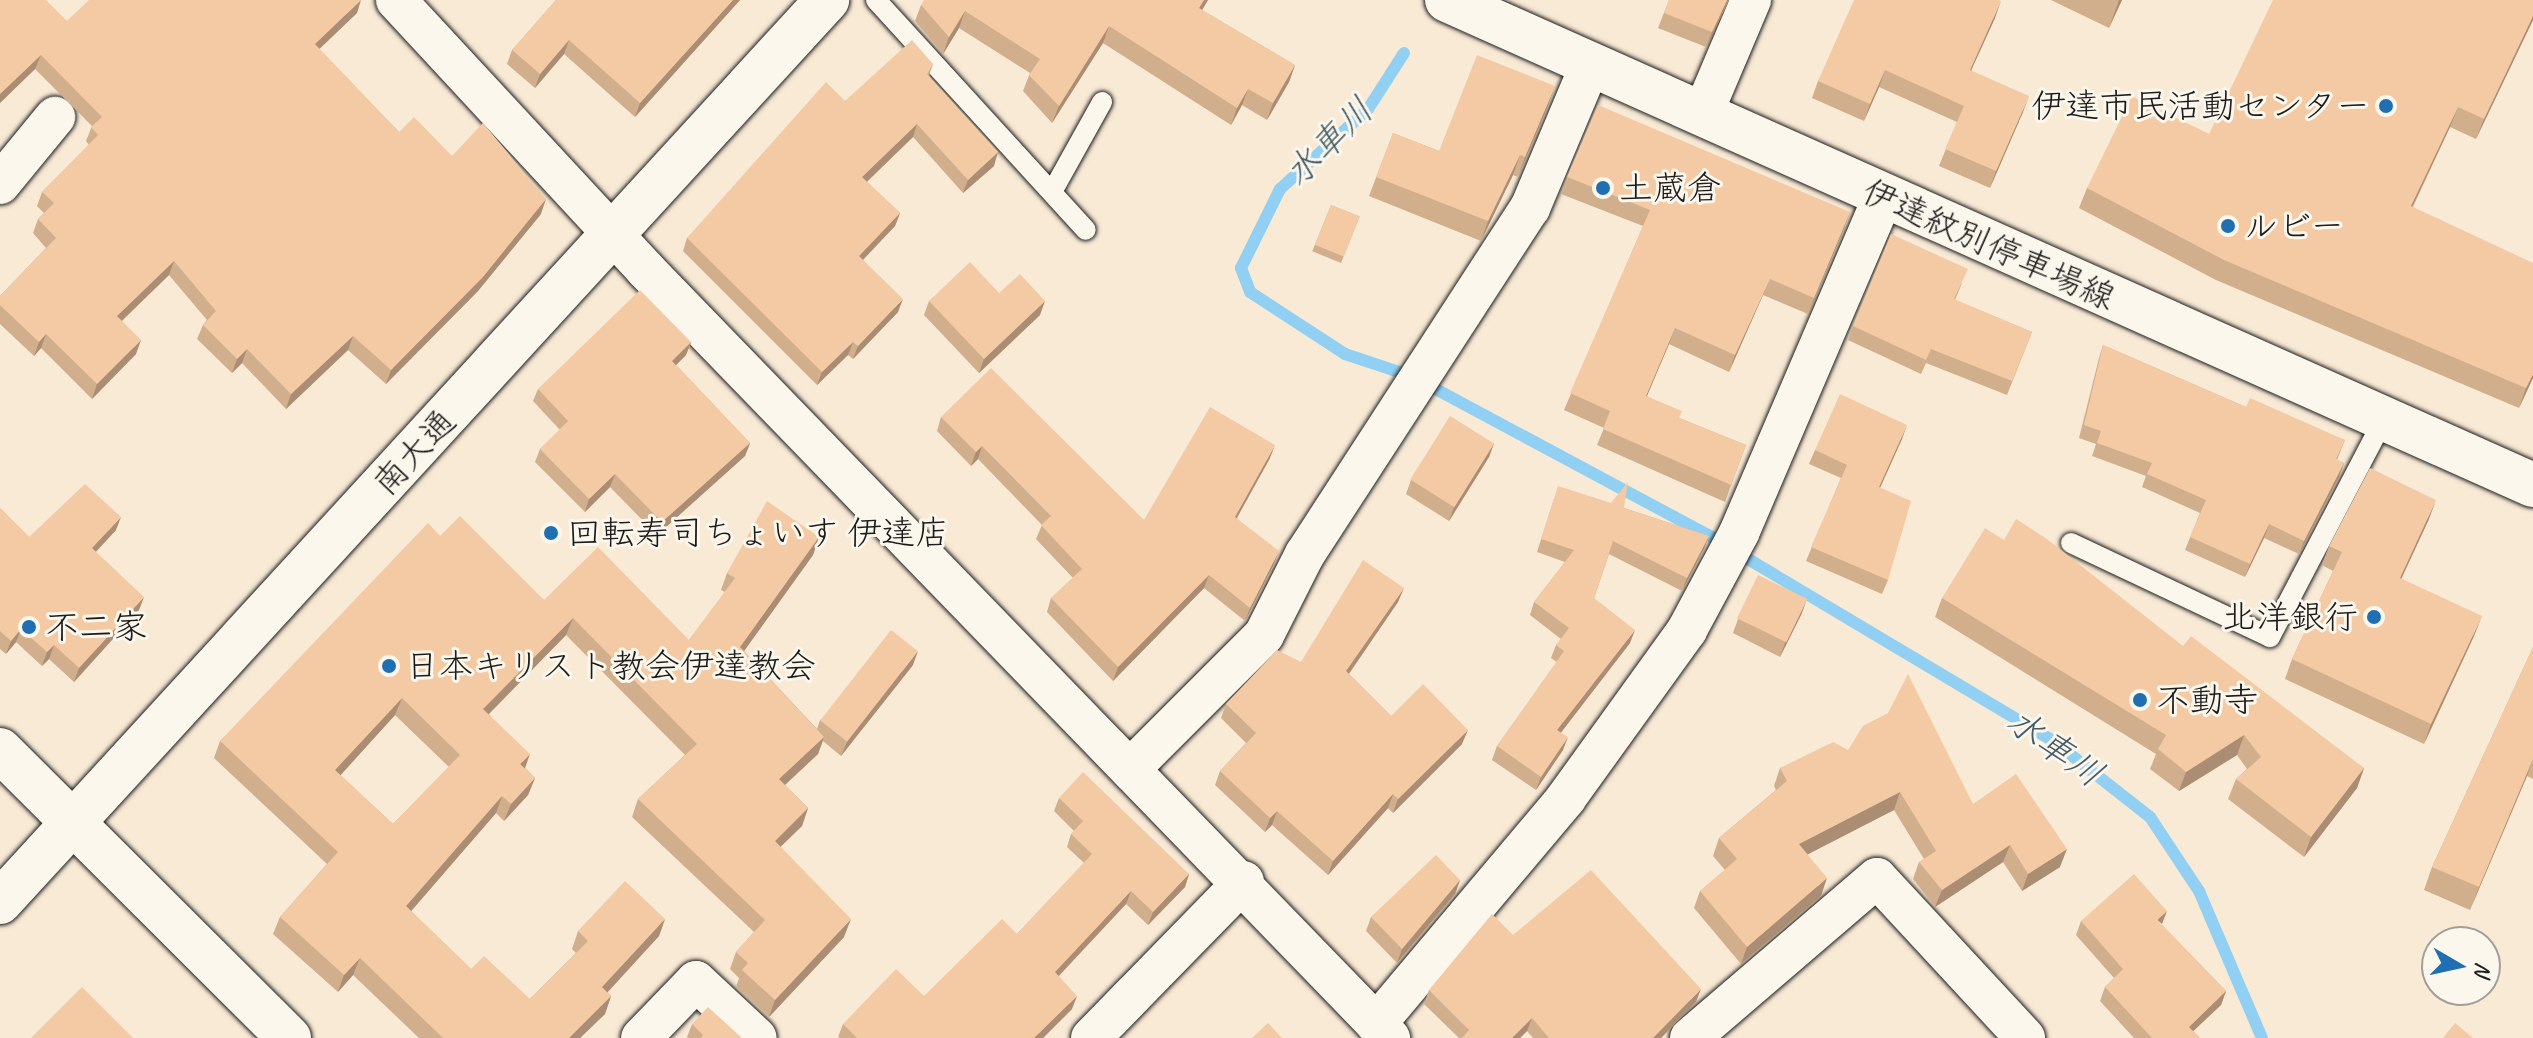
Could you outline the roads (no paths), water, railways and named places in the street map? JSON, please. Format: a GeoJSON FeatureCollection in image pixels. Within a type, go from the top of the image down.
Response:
{"type":"FeatureCollection","features":[{"type":"Feature","properties":{"kind":"street"},"geometry":{"type":"LineString","coordinates":[[396,0],[613,234],[1244,881],[1383,1031],[1566,798],[1687,630],[1739,533],[1883,197]]}},
{"type":"Feature","properties":{"kind":"street","name":"南大通"},"geometry":{"type":"LineString","coordinates":[[0,902],[827,0]]}},
{"type":"Feature","properties":{"kind":"street","name":"伊達紋別停車場線"},"geometry":{"type":"LineString","coordinates":[[1447,0],[2533,485]]}},
{"type":"Feature","properties":{"kind":"street"},"geometry":{"type":"LineString","coordinates":[[1703,113],[1751,0]]}},
{"type":"Feature","properties":{"kind":"street"},"geometry":{"type":"LineString","coordinates":[[1131,768],[1264,635],[1305,554],[1530,208],[1590,65]]}},
{"type":"Feature","properties":{"kind":"street"},"geometry":{"type":"LineString","coordinates":[[0,184],[55,117]]}},
{"type":"Feature","properties":{"kind":"street"},"geometry":{"type":"LineString","coordinates":[[0,750],[278,1034]]}},
{"type":"Feature","properties":{"kind":"street"},"geometry":{"type":"LineString","coordinates":[[1690,1038],[1877,878],[2025,1038]]}},
{"type":"Feature","properties":{"kind":"street"},"geometry":{"type":"LineString","coordinates":[[1091,1038],[1244,881]]}},
{"type":"Feature","properties":{"kind":"street"},"geometry":{"type":"LineString","coordinates":[[641,1038],[696,981],[757,1038]]}},
{"type":"Feature","properties":{"kind":"lane"},"geometry":{"type":"LineString","coordinates":[[876,0],[1086,230]]}},
{"type":"Feature","properties":{"kind":"lane"},"geometry":{"type":"LineString","coordinates":[[1052,192],[1102,102]]}},
{"type":"Feature","properties":{"kind":"lane"},"geometry":{"type":"LineString","coordinates":[[2071,543],[2270,637],[2384,419]]}},
{"type":"Feature","properties":{"kind":"waterway","name":"水車川"},"geometry":{"type":"LineString","coordinates":[[1404,53],[1368,109],[1280,189],[1241,268],[1250,292],[1345,354],[1405,374]]}},
{"type":"Feature","properties":{"kind":"waterway","name":"水車川"},"geometry":{"type":"LineString","coordinates":[[1430,386],[1714,538]]}},
{"type":"Feature","properties":{"kind":"waterway","name":"水車川"},"geometry":{"type":"LineString","coordinates":[[1743,556],[2052,740],[2150,817],[2199,891],[2262,1038]]}},
{"type":"Feature","properties":{"kind":"place","name":"伊達市民活動センター"},"geometry":{"type":"Point","coordinates":[2386,106]}},
{"type":"Feature","properties":{"kind":"place","name":"土蔵倉"},"geometry":{"type":"Point","coordinates":[1603,188]}},
{"type":"Feature","properties":{"kind":"place","name":"ルビー"},"geometry":{"type":"Point","coordinates":[2228,226]}},
{"type":"Feature","properties":{"kind":"place","name":"回転寿司ちょいす 伊達店"},"geometry":{"type":"Point","coordinates":[551,533]}},
{"type":"Feature","properties":{"kind":"place","name":"北洋銀行"},"geometry":{"type":"Point","coordinates":[2374,617]}},
{"type":"Feature","properties":{"kind":"place","name":"不二家"},"geometry":{"type":"Point","coordinates":[29,627]}},
{"type":"Feature","properties":{"kind":"place","name":"日本キリスト教会伊達教会"},"geometry":{"type":"Point","coordinates":[389,666]}},
{"type":"Feature","properties":{"kind":"place","name":"不動寺"},"geometry":{"type":"Point","coordinates":[2140,700]}}]}
